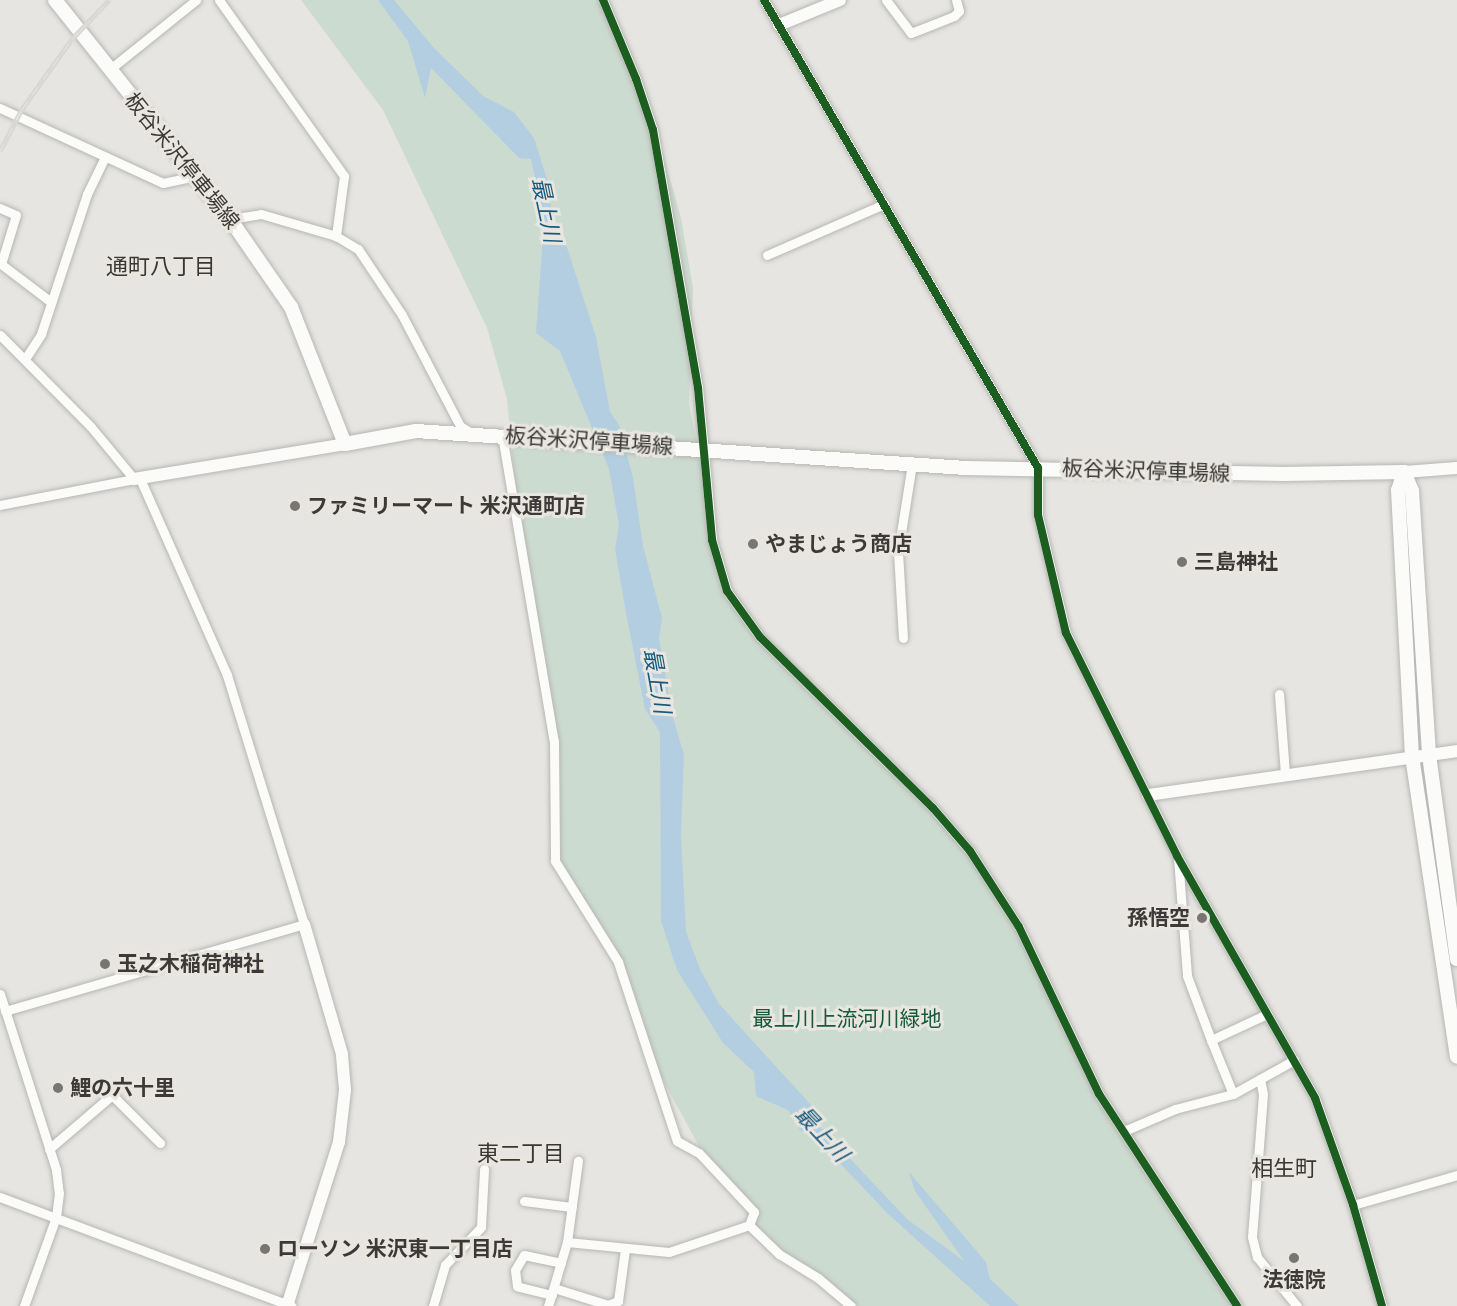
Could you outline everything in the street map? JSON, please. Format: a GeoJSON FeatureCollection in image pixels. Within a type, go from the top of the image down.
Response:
{"type":"FeatureCollection","features":[{"type":"Feature","properties":{"kind":"main road","name":"板谷米沢停車場線"},"geometry":{"type":"LineString","coordinates":[[56,0],[109,70],[230,219],[291,307],[345,444],[416,431],[912,464],[1284,474],[1404,472]]}},
{"type":"Feature","properties":{"kind":"main road"},"geometry":{"type":"LineString","coordinates":[[1404,472],[1412,491],[1428,755],[1457,958]]}},
{"type":"Feature","properties":{"kind":"main road"},"geometry":{"type":"LineString","coordinates":[[1404,472],[1398,490],[1412,756],[1457,1057]]}},
{"type":"Feature","properties":{"kind":"street"},"geometry":{"type":"LineString","coordinates":[[109,70],[196,0]]}},
{"type":"Feature","properties":{"kind":"street"},"geometry":{"type":"LineString","coordinates":[[219,0],[344,176],[336,236]]}},
{"type":"Feature","properties":{"kind":"street"},"geometry":{"type":"LineString","coordinates":[[603,0],[636,79],[653,130],[688,324],[698,448],[712,540],[727,591],[740,612],[799,678],[933,808],[970,851],[1019,927],[1079,1059],[1237,1306]]}},
{"type":"Feature","properties":{"kind":"street"},"geometry":{"type":"LineString","coordinates":[[764,0],[1038,468],[1038,515],[1066,633],[1178,856],[1315,1098],[1353,1205],[1382,1306]]}},
{"type":"Feature","properties":{"kind":"street"},"geometry":{"type":"LineString","coordinates":[[779,25],[840,0]]}},
{"type":"Feature","properties":{"kind":"street"},"geometry":{"type":"LineString","coordinates":[[886,0],[911,33],[954,16],[959,11],[956,0]]}},
{"type":"Feature","properties":{"kind":"street"},"geometry":{"type":"LineString","coordinates":[[0,108],[163,183],[197,177]]}},
{"type":"Feature","properties":{"kind":"street"},"geometry":{"type":"LineString","coordinates":[[25,359],[41,334],[87,194],[105,157]]}},
{"type":"Feature","properties":{"kind":"street"},"geometry":{"type":"LineString","coordinates":[[767,255],[884,204]]}},
{"type":"Feature","properties":{"kind":"street"},"geometry":{"type":"LineString","coordinates":[[0,208],[16,215],[1,264],[51,302]]}},
{"type":"Feature","properties":{"kind":"street"},"geometry":{"type":"LineString","coordinates":[[230,219],[261,214],[336,236],[358,249],[402,315],[460,426],[471,433]]}},
{"type":"Feature","properties":{"kind":"street"},"geometry":{"type":"LineString","coordinates":[[0,335],[91,427],[137,479],[227,675],[342,1054],[345,1090],[339,1143],[289,1306],[0,1197]]}},
{"type":"Feature","properties":{"kind":"street"},"geometry":{"type":"LineString","coordinates":[[508,436],[554,741],[555,861],[618,962],[677,1141],[699,1153],[754,1212],[749,1225]]}},
{"type":"Feature","properties":{"kind":"street"},"geometry":{"type":"LineString","coordinates":[[0,505],[345,444]]}},
{"type":"Feature","properties":{"kind":"street"},"geometry":{"type":"LineString","coordinates":[[903,638],[898,552],[912,464]]}},
{"type":"Feature","properties":{"kind":"street"},"geometry":{"type":"LineString","coordinates":[[1404,472],[1457,468]]}},
{"type":"Feature","properties":{"kind":"street"},"geometry":{"type":"LineString","coordinates":[[1279,694],[1285,774]]}},
{"type":"Feature","properties":{"kind":"street"},"geometry":{"type":"LineString","coordinates":[[1148,795],[1457,751]]}},
{"type":"Feature","properties":{"kind":"street"},"geometry":{"type":"LineString","coordinates":[[1178,856],[1187,976],[1210,1040],[1233,1094]]}},
{"type":"Feature","properties":{"kind":"street"},"geometry":{"type":"LineString","coordinates":[[5,1011],[304,924]]}},
{"type":"Feature","properties":{"kind":"street"},"geometry":{"type":"LineString","coordinates":[[0,994],[49,1149],[59,1193],[56,1217],[24,1306]]}},
{"type":"Feature","properties":{"kind":"street"},"geometry":{"type":"LineString","coordinates":[[1210,1040],[1267,1014]]}},
{"type":"Feature","properties":{"kind":"street"},"geometry":{"type":"LineString","coordinates":[[1124,1131],[1175,1109],[1233,1094],[1294,1060]]}},
{"type":"Feature","properties":{"kind":"street"},"geometry":{"type":"LineString","coordinates":[[1260,1079],[1263,1094],[1252,1237],[1257,1257],[1297,1306]]}},
{"type":"Feature","properties":{"kind":"street"},"geometry":{"type":"LineString","coordinates":[[49,1149],[112,1095],[160,1143]]}},
{"type":"Feature","properties":{"kind":"street"},"geometry":{"type":"LineString","coordinates":[[548,1306],[567,1242],[578,1161]]}},
{"type":"Feature","properties":{"kind":"street"},"geometry":{"type":"LineString","coordinates":[[433,1306],[445,1265],[481,1227],[484,1169]]}},
{"type":"Feature","properties":{"kind":"street"},"geometry":{"type":"LineString","coordinates":[[1353,1205],[1457,1175]]}},
{"type":"Feature","properties":{"kind":"street"},"geometry":{"type":"LineString","coordinates":[[524,1201],[572,1207]]}},
{"type":"Feature","properties":{"kind":"street"},"geometry":{"type":"LineString","coordinates":[[567,1242],[625,1250],[669,1252],[749,1225]]}},
{"type":"Feature","properties":{"kind":"street"},"geometry":{"type":"LineString","coordinates":[[749,1225],[779,1254],[818,1278],[851,1306]]}},
{"type":"Feature","properties":{"kind":"street"},"geometry":{"type":"LineString","coordinates":[[561,1263],[524,1256],[515,1270],[517,1287],[553,1292],[608,1305],[618,1301],[625,1250]]}},
{"type":"Feature","properties":{"kind":"green space","name":"最上川上流河川緑地"},"geometry":{"type":"Polygon","coordinates":[[[301,0],[604,0],[641,77],[681,218],[693,288],[689,404],[701,463],[708,540],[722,593],[796,680],[948,828],[978,868],[1016,928],[1078,1060],[1233,1306],[858,1306],[820,1274],[779,1249],[753,1224],[757,1211],[703,1154],[661,1076],[620,959],[559,861],[556,741],[514,471],[507,399],[487,328],[383,110],[301,0]]]}},
{"type":"Feature","properties":{"kind":"water","name":"最上川"},"geometry":{"type":"Polygon","coordinates":[[[378,0],[394,0],[434,48],[483,96],[514,112],[534,138],[547,179],[553,220],[561,229],[596,337],[610,412],[619,425],[633,478],[643,546],[662,618],[659,638],[672,714],[684,755],[681,834],[686,932],[700,969],[719,1004],[821,1116],[821,1128],[908,1220],[964,1261],[915,1191],[909,1172],[986,1262],[990,1279],[1019,1306],[990,1306],[887,1213],[820,1142],[800,1130],[788,1110],[756,1096],[754,1072],[723,1043],[677,970],[661,921],[660,732],[645,709],[626,613],[615,549],[619,525],[609,469],[560,351],[536,333],[544,223],[531,159],[519,158],[431,68],[425,98],[408,41],[378,0]]]}},
{"type":"Feature","properties":{"kind":"railway"},"geometry":{"type":"LineString","coordinates":[[0,151],[22,109],[72,39],[109,0]]}},
{"type":"Feature","properties":{"kind":"cycle path"},"geometry":{"type":"LineString","coordinates":[[603,0],[636,79],[653,130],[698,388],[712,540],[727,591],[760,637],[933,808],[970,851],[1019,927],[1099,1094],[1237,1306]]}},
{"type":"Feature","properties":{"kind":"cycle path"},"geometry":{"type":"LineString","coordinates":[[764,0],[1038,468],[1038,515],[1066,633],[1177,856],[1315,1098],[1353,1205],[1382,1306]]}},
{"type":"Feature","properties":{"kind":"place","name":"ファミリーマート 米沢通町店"},"geometry":{"type":"Point","coordinates":[295,506]}},
{"type":"Feature","properties":{"kind":"place","name":"やまじょう商店"},"geometry":{"type":"Point","coordinates":[753,544]}},
{"type":"Feature","properties":{"kind":"place","name":"三島神社"},"geometry":{"type":"Point","coordinates":[1182,562]}},
{"type":"Feature","properties":{"kind":"place","name":"孫悟空"},"geometry":{"type":"Point","coordinates":[1202,918]}},
{"type":"Feature","properties":{"kind":"place","name":"玉之木稲荷神社"},"geometry":{"type":"Point","coordinates":[105,964]}},
{"type":"Feature","properties":{"kind":"place","name":"鯉の六十里"},"geometry":{"type":"Point","coordinates":[58,1088]}},
{"type":"Feature","properties":{"kind":"place","name":"ローソン 米沢東一丁目店"},"geometry":{"type":"Point","coordinates":[265,1249]}},
{"type":"Feature","properties":{"kind":"place","name":"法徳院"},"geometry":{"type":"Point","coordinates":[1294,1258]}},
{"type":"Feature","properties":{"kind":"district","name":"通町八丁目"},"geometry":{"type":"Point","coordinates":[161,267]}},
{"type":"Feature","properties":{"kind":"district","name":"東二丁目"},"geometry":{"type":"Point","coordinates":[521,1154]}},
{"type":"Feature","properties":{"kind":"district","name":"相生町"},"geometry":{"type":"Point","coordinates":[1284,1169]}}]}
